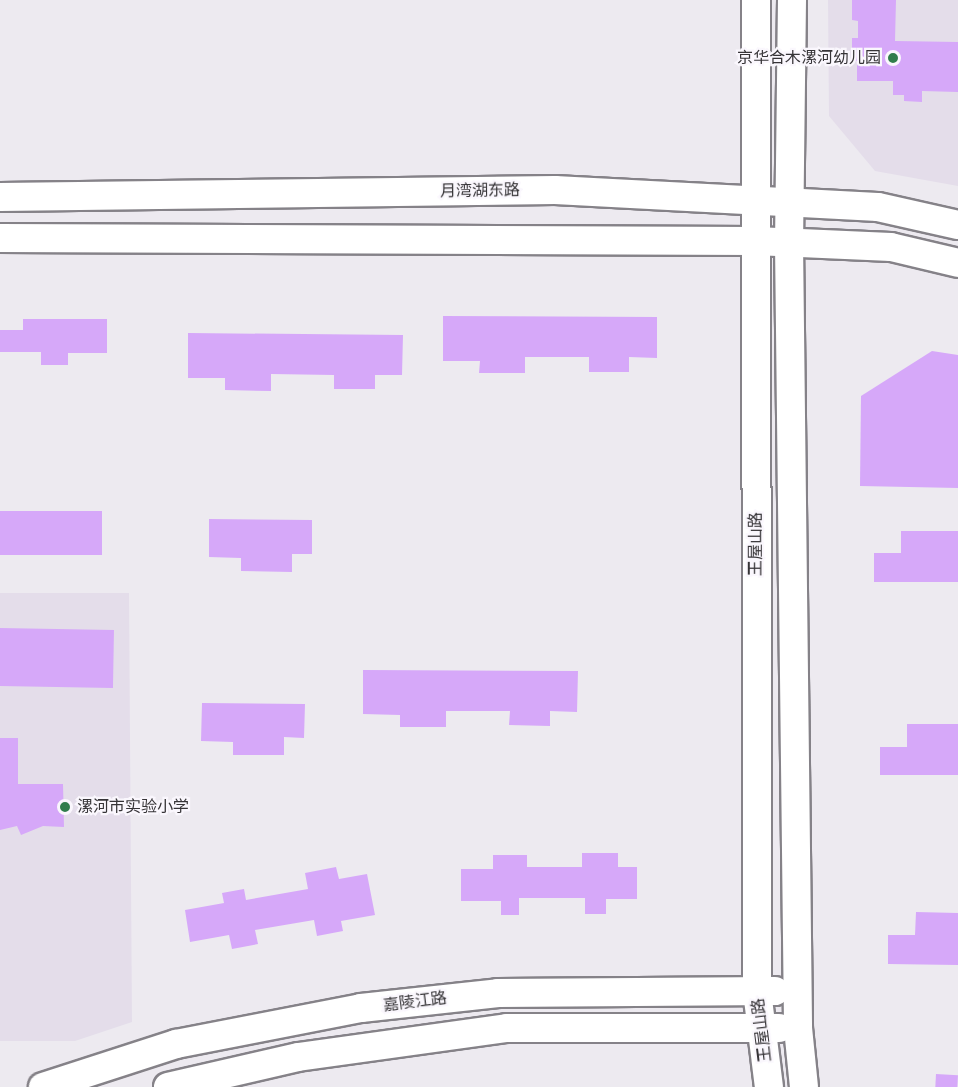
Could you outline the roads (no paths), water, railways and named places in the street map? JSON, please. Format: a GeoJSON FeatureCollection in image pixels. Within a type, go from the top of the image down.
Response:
{"type":"FeatureCollection","features":[{"type":"Feature","properties":{"kind":"street","name":"王屋山路"},"geometry":{"type":"LineString","coordinates":[[756,0],[757,991],[769,1087]]}},
{"type":"Feature","properties":{"kind":"street"},"geometry":{"type":"LineString","coordinates":[[792,0],[789,242],[798,1028],[804,1087]]}},
{"type":"Feature","properties":{"kind":"street","name":"月湾湖东路"},"geometry":{"type":"LineString","coordinates":[[0,197],[555,190],[878,207],[958,225]]}},
{"type":"Feature","properties":{"kind":"street"},"geometry":{"type":"LineString","coordinates":[[0,238],[755,241],[891,247],[958,262]]}},
{"type":"Feature","properties":{"kind":"street","name":"嘉陵江路"},"geometry":{"type":"LineString","coordinates":[[43,1087],[176,1044],[362,1008],[498,993],[798,991]]}},
{"type":"Feature","properties":{"kind":"street"},"geometry":{"type":"LineString","coordinates":[[168,1087],[298,1057],[507,1028],[798,1028]]}},
{"type":"Feature","properties":{"kind":"place","name":"京华合木漯河幼儿园"},"geometry":{"type":"Point","coordinates":[893,58]}},
{"type":"Feature","properties":{"kind":"place","name":"漯河市实验小学"},"geometry":{"type":"Point","coordinates":[65,807]}}]}
